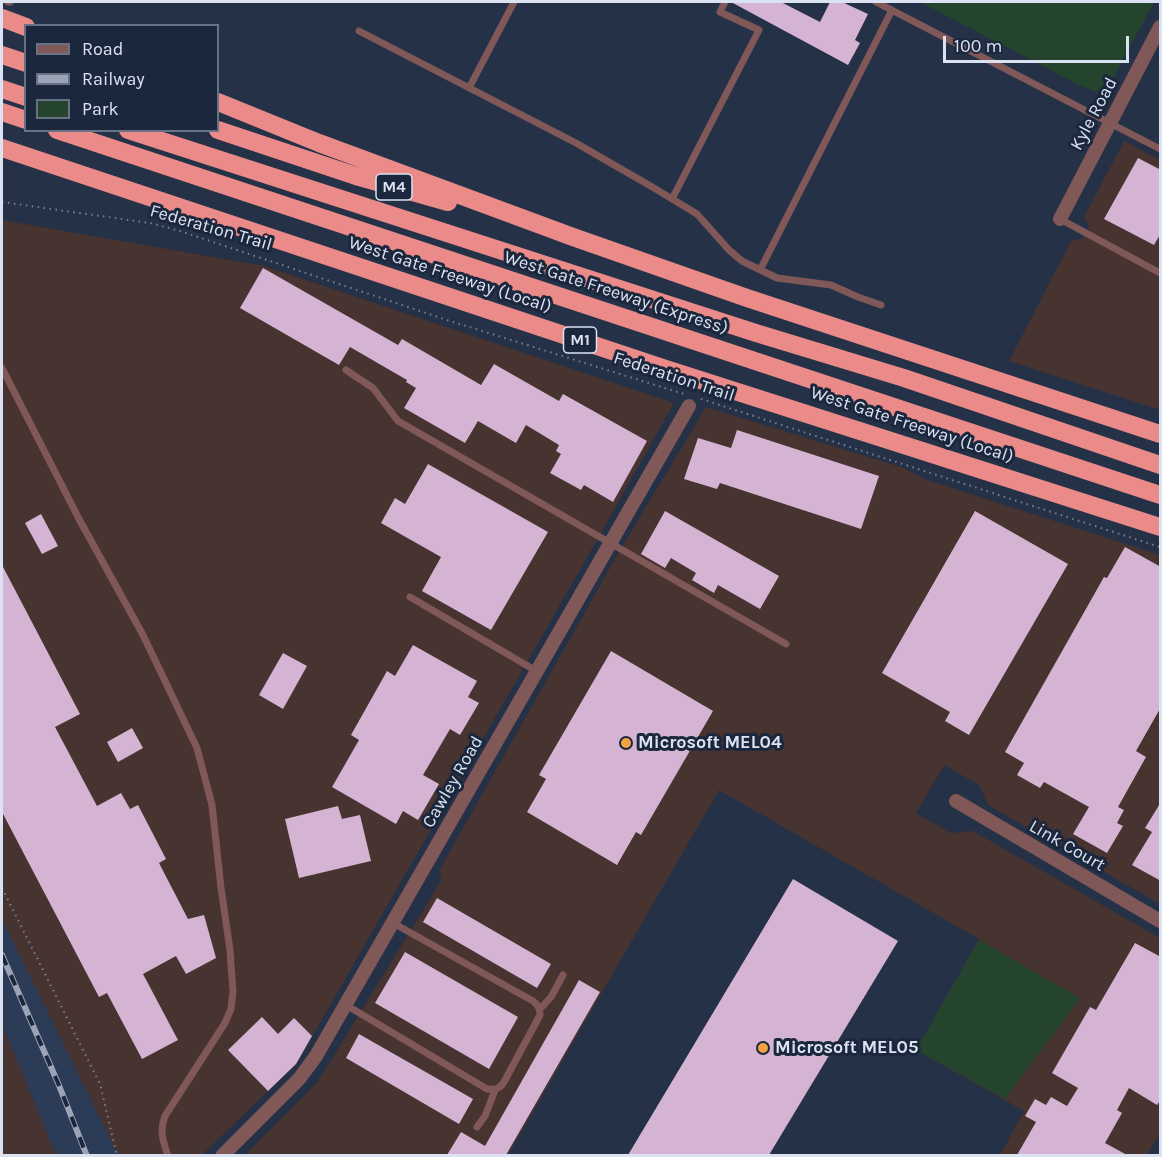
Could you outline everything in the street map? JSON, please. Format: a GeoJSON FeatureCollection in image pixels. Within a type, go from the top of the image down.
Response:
{"type":"FeatureCollection","features":[{"type":"Feature","properties":{"kind":"highway"},"geometry":{"type":"LineString","coordinates":[[6,7],[24,25]]}},
{"type":"Feature","properties":{"kind":"highway"},"geometry":{"type":"LineString","coordinates":[[2,55],[24,62]]}},
{"type":"Feature","properties":{"kind":"highway"},"geometry":{"type":"LineString","coordinates":[[2,89],[24,96]]}},
{"type":"Feature","properties":{"kind":"highway"},"geometry":{"type":"LineString","coordinates":[[219,102],[330,147],[573,237],[747,298],[1161,434]]}},
{"type":"Feature","properties":{"kind":"highway"},"geometry":{"type":"LineString","coordinates":[[2,112],[24,119]]}},
{"type":"Feature","properties":{"kind":"highway","name":"M4"},"geometry":{"type":"LineString","coordinates":[[219,130],[356,176],[573,237]]}},
{"type":"Feature","properties":{"kind":"highway","name":"West Gate Freeway (Express)"},"geometry":{"type":"LineString","coordinates":[[63,132],[1161,495]]}},
{"type":"Feature","properties":{"kind":"highway","name":"West Gate Freeway (Express)"},"geometry":{"type":"LineString","coordinates":[[134,132],[904,378],[1161,465]]}},
{"type":"Feature","properties":{"kind":"highway","name":"West Gate Freeway (Local)"},"geometry":{"type":"LineString","coordinates":[[2,148],[666,369],[1161,527]]}},
{"type":"Feature","properties":{"kind":"street","name":"Kyle Road"},"geometry":{"type":"LineString","coordinates":[[1060,219],[1161,27]]}},
{"type":"Feature","properties":{"kind":"street","name":"Cawley Road"},"geometry":{"type":"LineString","coordinates":[[222,1155],[299,1079],[316,1056],[537,672],[690,399]]}},
{"type":"Feature","properties":{"kind":"street","name":"Link Court"},"geometry":{"type":"LineString","coordinates":[[956,801],[1161,921]]}},
{"type":"Feature","properties":{"kind":"lane"},"geometry":{"type":"LineString","coordinates":[[470,88],[514,2]]}},
{"type":"Feature","properties":{"kind":"lane"},"geometry":{"type":"LineString","coordinates":[[672,199],[759,30],[720,12],[725,2]]}},
{"type":"Feature","properties":{"kind":"lane"},"geometry":{"type":"LineString","coordinates":[[876,2],[1161,149]]}},
{"type":"Feature","properties":{"kind":"lane"},"geometry":{"type":"LineString","coordinates":[[760,270],[892,10]]}},
{"type":"Feature","properties":{"kind":"lane"},"geometry":{"type":"LineString","coordinates":[[359,31],[576,143],[697,214],[742,261],[784,280],[814,281],[831,285],[881,305]]}},
{"type":"Feature","properties":{"kind":"lane"},"geometry":{"type":"LineString","coordinates":[[1060,219],[1161,273]]}},
{"type":"Feature","properties":{"kind":"lane"},"geometry":{"type":"LineString","coordinates":[[2,368],[79,519],[143,635],[197,748],[212,805],[230,950],[233,992],[231,1009],[225,1023],[177,1096],[161,1126],[168,1155]]}},
{"type":"Feature","properties":{"kind":"lane"},"geometry":{"type":"LineString","coordinates":[[346,370],[373,388],[398,421],[786,644]]}},
{"type":"Feature","properties":{"kind":"lane"},"geometry":{"type":"LineString","coordinates":[[410,597],[537,672]]}},
{"type":"Feature","properties":{"kind":"lane"},"geometry":{"type":"LineString","coordinates":[[345,1005],[488,1089],[495,1090],[504,1082],[540,1015],[540,1009],[533,1000],[393,923]]}},
{"type":"Feature","properties":{"kind":"lane"},"geometry":{"type":"LineString","coordinates":[[540,1009],[551,997],[563,975]]}},
{"type":"Feature","properties":{"kind":"lane"},"geometry":{"type":"LineString","coordinates":[[477,1127],[495,1090]]}},
{"type":"Feature","properties":{"kind":"path","name":"Federation Trail"},"geometry":{"type":"LineString","coordinates":[[2,202],[150,223],[180,231],[259,255],[447,320],[690,399],[1041,507],[1161,548]]}},
{"type":"Feature","properties":{"kind":"path"},"geometry":{"type":"LineString","coordinates":[[2,888],[100,1084],[117,1155]]}},
{"type":"Feature","properties":{"kind":"shaded area"},"geometry":{"type":"Polygon","coordinates":[[[1124,141],[1160,160],[1160,410],[1009,361],[1071,241],[1082,239],[1089,227],[1084,217],[1124,141]]]}},
{"type":"Feature","properties":{"kind":"shaded area"},"geometry":{"type":"Polygon","coordinates":[[[2,220],[264,266],[674,403],[297,1063],[202,1155],[118,1155],[2,919],[2,220]]]}},
{"type":"Feature","properties":{"kind":"shaded area"},"geometry":{"type":"Polygon","coordinates":[[[706,407],[904,468],[924,479],[1160,555],[1160,904],[988,805],[979,785],[944,765],[916,813],[951,833],[973,831],[1160,938],[1160,1133],[1147,1155],[1000,1155],[1024,1111],[916,1050],[979,939],[719,790],[508,1155],[244,1156],[317,1083],[441,881],[440,869],[616,557],[706,407]]]}},
{"type":"Feature","properties":{"kind":"shaded area"},"geometry":{"type":"Polygon","coordinates":[[[2,919],[118,1155],[56,1155],[2,1024],[2,919]]]}},
{"type":"Feature","properties":{"kind":"shaded area"},"geometry":{"type":"Polygon","coordinates":[[[2,1024],[56,1155],[2,1155],[2,1024]]]}},
{"type":"Feature","properties":{"kind":"green space"},"geometry":{"type":"Polygon","coordinates":[[[920,2],[1154,2],[1104,95],[1079,85],[920,2]]]}},
{"type":"Feature","properties":{"kind":"green space"},"geometry":{"type":"Polygon","coordinates":[[[979,940],[1080,998],[1005,1099],[916,1050],[979,940]]]}},
{"type":"Feature","properties":{"kind":"building"},"geometry":{"type":"Polygon","coordinates":[[[731,2],[781,2],[820,22],[830,2],[842,2],[868,14],[855,40],[860,43],[848,65],[731,2]]]}},
{"type":"Feature","properties":{"kind":"building"},"geometry":{"type":"Polygon","coordinates":[[[1138,158],[1161,170],[1161,233],[1154,245],[1104,219],[1138,158]]]}},
{"type":"Feature","properties":{"kind":"building"},"geometry":{"type":"Polygon","coordinates":[[[263,268],[398,345],[402,339],[481,385],[494,364],[559,401],[563,394],[647,441],[613,502],[584,485],[581,490],[550,473],[561,454],[556,451],[559,445],[526,425],[516,443],[478,421],[465,443],[404,408],[416,388],[406,382],[407,380],[350,347],[339,365],[240,308],[263,268]]]}},
{"type":"Feature","properties":{"kind":"building"},"geometry":{"type":"Polygon","coordinates":[[[737,430],[879,476],[861,529],[720,483],[717,489],[684,479],[698,438],[731,448],[737,430]]]}},
{"type":"Feature","properties":{"kind":"building"},"geometry":{"type":"Polygon","coordinates":[[[428,464],[548,532],[491,630],[422,591],[441,557],[381,523],[395,498],[405,504],[428,464]]]}},
{"type":"Feature","properties":{"kind":"building"},"geometry":{"type":"Polygon","coordinates":[[[665,511],[779,576],[760,609],[718,585],[714,593],[692,580],[696,573],[671,558],[665,568],[641,554],[665,511]]]}},
{"type":"Feature","properties":{"kind":"building"},"geometry":{"type":"Polygon","coordinates":[[[975,511],[1068,564],[969,735],[945,721],[950,712],[882,673],[975,511]]]}},
{"type":"Feature","properties":{"kind":"building"},"geometry":{"type":"Polygon","coordinates":[[[41,514],[58,546],[42,554],[25,523],[41,514]]]}},
{"type":"Feature","properties":{"kind":"building"},"geometry":{"type":"Polygon","coordinates":[[[1125,547],[1161,567],[1161,707],[1136,751],[1146,757],[1118,807],[1124,810],[1117,823],[1123,826],[1107,853],[1073,834],[1089,807],[1044,782],[1040,788],[1017,775],[1024,763],[1005,752],[1104,577],[1107,578],[1125,547]]]}},
{"type":"Feature","properties":{"kind":"building"},"geometry":{"type":"Polygon","coordinates":[[[2,565],[80,714],[55,727],[97,806],[121,793],[130,809],[138,805],[166,859],[159,863],[188,919],[204,915],[216,958],[186,974],[176,956],[143,974],[178,1040],[142,1059],[107,993],[99,997],[2,812],[2,565]]]}},
{"type":"Feature","properties":{"kind":"building"},"geometry":{"type":"Polygon","coordinates":[[[413,645],[477,681],[468,697],[479,703],[460,735],[450,729],[423,775],[439,784],[418,820],[403,811],[396,824],[332,787],[359,740],[351,735],[387,671],[395,676],[413,645]]]}},
{"type":"Feature","properties":{"kind":"building","name":"Microsoft MEL04"},"geometry":{"type":"Polygon","coordinates":[[[611,651],[713,711],[641,835],[636,832],[617,865],[527,812],[546,779],[539,775],[611,651]]]}},
{"type":"Feature","properties":{"kind":"building"},"geometry":{"type":"Polygon","coordinates":[[[283,653],[307,666],[283,709],[259,695],[283,653]]]}},
{"type":"Feature","properties":{"kind":"building"},"geometry":{"type":"Polygon","coordinates":[[[132,728],[143,748],[118,762],[107,742],[132,728]]]}},
{"type":"Feature","properties":{"kind":"building"},"geometry":{"type":"Polygon","coordinates":[[[1161,802],[1161,881],[1132,865],[1152,832],[1145,828],[1161,802]]]}},
{"type":"Feature","properties":{"kind":"building"},"geometry":{"type":"Polygon","coordinates":[[[338,806],[342,819],[360,815],[371,861],[299,878],[285,819],[338,806]]]}},
{"type":"Feature","properties":{"kind":"building","name":"Microsoft MEL05"},"geometry":{"type":"Polygon","coordinates":[[[793,879],[898,941],[769,1155],[628,1155],[793,879]]]}},
{"type":"Feature","properties":{"kind":"building"},"geometry":{"type":"Polygon","coordinates":[[[437,898],[551,964],[537,988],[423,922],[437,898]]]}},
{"type":"Feature","properties":{"kind":"building"},"geometry":{"type":"Polygon","coordinates":[[[1135,943],[1161,957],[1161,1099],[1157,1105],[1129,1088],[1117,1110],[1122,1113],[1105,1143],[1127,1155],[1017,1155],[1036,1122],[1025,1116],[1035,1099],[1046,1105],[1051,1097],[1067,1106],[1078,1088],[1052,1073],[1090,1007],[1096,1010],[1135,943]]]}},
{"type":"Feature","properties":{"kind":"building"},"geometry":{"type":"Polygon","coordinates":[[[405,952],[518,1017],[489,1069],[375,1003],[405,952]]]}},
{"type":"Feature","properties":{"kind":"building"},"geometry":{"type":"Polygon","coordinates":[[[579,980],[600,992],[506,1155],[447,1155],[461,1132],[485,1146],[579,980]]]}},
{"type":"Feature","properties":{"kind":"building"},"geometry":{"type":"Polygon","coordinates":[[[262,1017],[278,1034],[294,1018],[312,1036],[296,1064],[268,1091],[228,1050],[262,1017]]]}},
{"type":"Feature","properties":{"kind":"building"},"geometry":{"type":"Polygon","coordinates":[[[359,1034],[473,1099],[459,1124],[346,1058],[359,1034]]]}},
{"type":"Feature","properties":{"kind":"railway"},"geometry":{"type":"LineString","coordinates":[[2,955],[87,1156]]}},
{"type":"Feature","properties":{"kind":"place","name":"Microsoft MEL04"},"geometry":{"type":"Point","coordinates":[626,743]}},
{"type":"Feature","properties":{"kind":"place","name":"Microsoft MEL05"},"geometry":{"type":"Point","coordinates":[763,1048]}}]}
